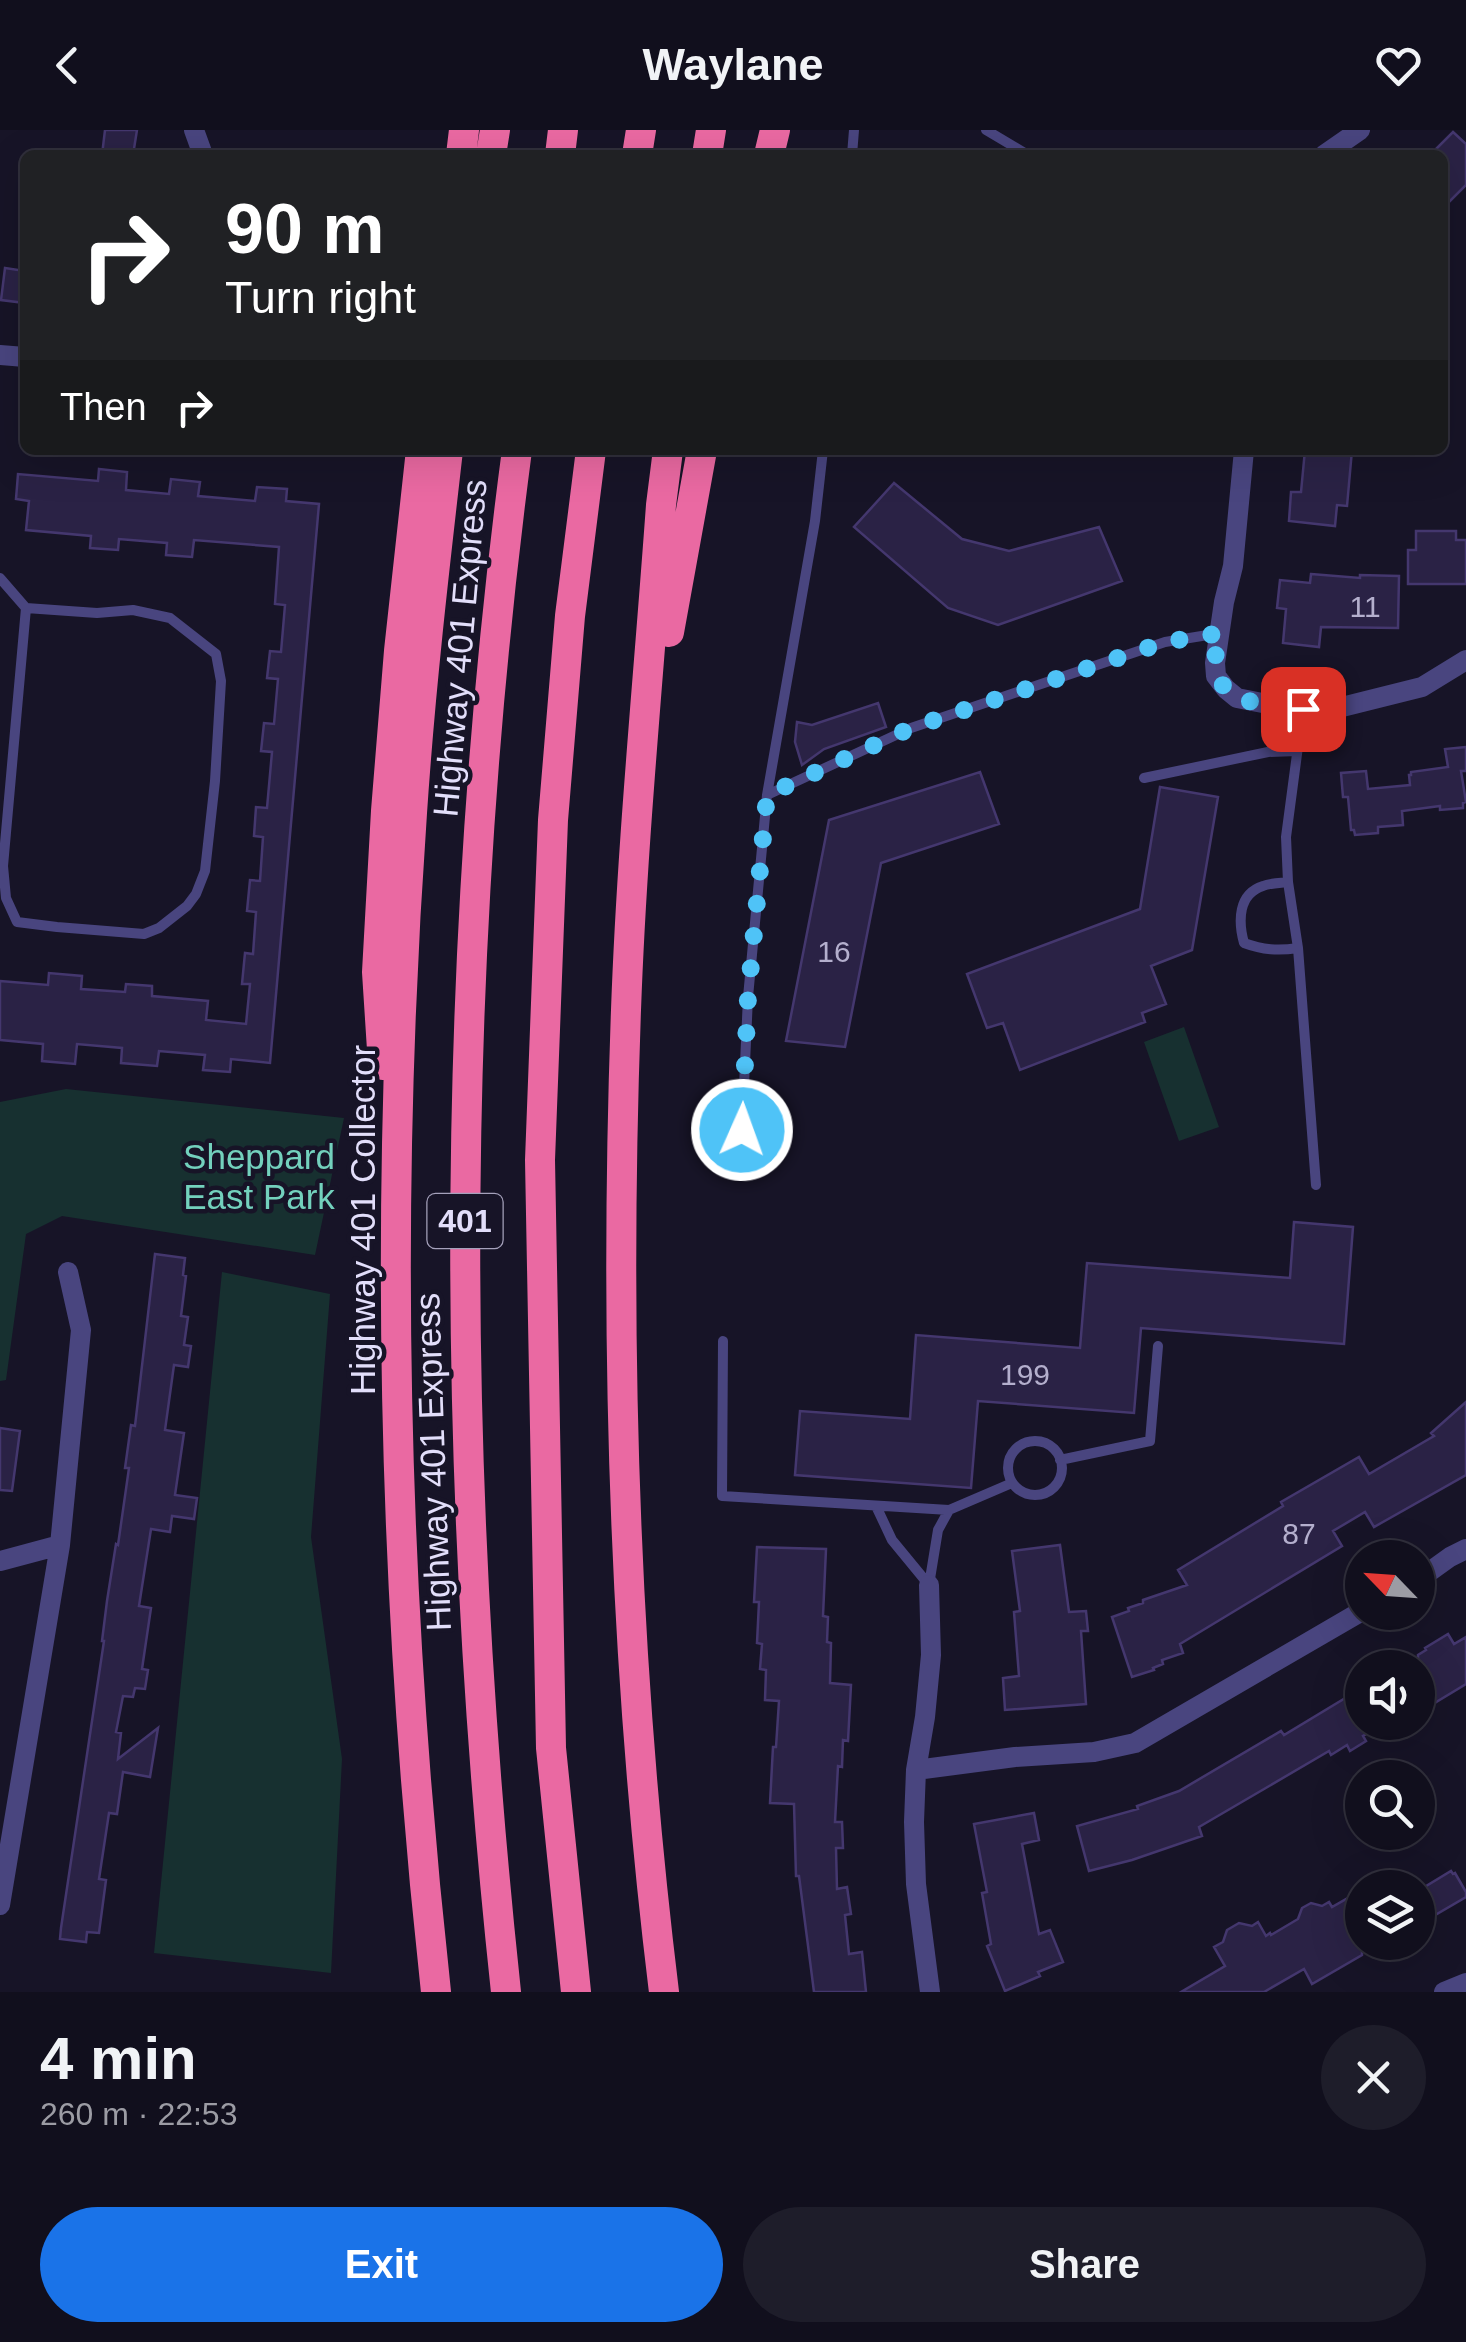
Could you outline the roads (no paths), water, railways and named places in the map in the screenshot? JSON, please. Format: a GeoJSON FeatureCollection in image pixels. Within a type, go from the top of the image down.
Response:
{"type":"FeatureCollection","features":[{"type":"Feature","properties":{"kind":"highway"},"geometry":{"type":"LineString","coordinates":[[397,1282],[377,972],[393,715],[421,455]]}},
{"type":"Feature","properties":{"kind":"highway","name":"Highway 401 Collector"},"geometry":{"type":"LineString","coordinates":[[436,1992],[408,1651],[399,1466],[397,1282],[403,970],[412,815],[424,658],[447,455]]}},
{"type":"Feature","properties":{"kind":"highway","name":"Highway 401 Express"},"geometry":{"type":"LineString","coordinates":[[506,1992],[476,1650],[466,1406],[465,1216],[470,992],[481,805],[516,455]]}},
{"type":"Feature","properties":{"kind":"highway","name":"401"},"geometry":{"type":"LineString","coordinates":[[576,1992],[551,1748],[540,1160],[553,820],[570,616],[590,455]]}},
{"type":"Feature","properties":{"kind":"highway"},"geometry":{"type":"LineString","coordinates":[[664,1992],[640,1760],[622,1374],[624,1079],[639,798],[667,455]]}},
{"type":"Feature","properties":{"kind":"highway"},"geometry":{"type":"LineString","coordinates":[[639,798],[701,455]]}},
{"type":"Feature","properties":{"kind":"street"},"geometry":{"type":"LineString","coordinates":[[1332,150],[1360,130]]}},
{"type":"Feature","properties":{"kind":"street"},"geometry":{"type":"LineString","coordinates":[[1244,455],[1234,566],[1215,663],[1216,676],[1226,688],[1238,698],[1293,709],[1334,709],[1422,687],[1466,660]]}},
{"type":"Feature","properties":{"kind":"street"},"geometry":{"type":"LineString","coordinates":[[0,1906],[60,1545],[82,1330],[68,1272]]}},
{"type":"Feature","properties":{"kind":"street"},"geometry":{"type":"LineString","coordinates":[[0,1561],[60,1545]]}},
{"type":"Feature","properties":{"kind":"street"},"geometry":{"type":"LineString","coordinates":[[1435,1568],[1466,1549]]}},
{"type":"Feature","properties":{"kind":"street"},"geometry":{"type":"LineString","coordinates":[[929,1585],[931,1656],[916,1770],[914,1822],[916,1884],[930,1992]]}},
{"type":"Feature","properties":{"kind":"street"},"geometry":{"type":"LineString","coordinates":[[916,1770],[1094,1752],[1135,1743],[1345,1621]]}},
{"type":"Feature","properties":{"kind":"street"},"geometry":{"type":"LineString","coordinates":[[1444,1992],[1466,1983]]}},
{"type":"Feature","properties":{"kind":"lane"},"geometry":{"type":"LineString","coordinates":[[986,130],[1020,150]]}},
{"type":"Feature","properties":{"kind":"lane"},"geometry":{"type":"LineString","coordinates":[[742,1130],[748,997],[767,795],[822,455]]}},
{"type":"Feature","properties":{"kind":"lane"},"geometry":{"type":"LineString","coordinates":[[0,578],[26,608],[96,614],[133,610],[170,618],[216,654],[221,681],[205,871],[196,894],[186,906],[159,928],[144,934],[17,922],[6,898],[3,866],[26,608]]}},
{"type":"Feature","properties":{"kind":"lane"},"geometry":{"type":"LineString","coordinates":[[767,795],[911,728],[1165,642],[1221,633]]}},
{"type":"Feature","properties":{"kind":"lane"},"geometry":{"type":"LineString","coordinates":[[1303,709],[1286,837],[1316,1185]]}},
{"type":"Feature","properties":{"kind":"lane"},"geometry":{"type":"LineString","coordinates":[[1144,778],[1268,752],[1298,752]]}},
{"type":"Feature","properties":{"kind":"lane"},"geometry":{"type":"LineString","coordinates":[[1288,882],[1259,886],[1242,904],[1239,926],[1244,943],[1257,948],[1298,948]]}},
{"type":"Feature","properties":{"kind":"lane"},"geometry":{"type":"LineString","coordinates":[[723,1342],[722,1496],[949,1510],[1012,1483]]}},
{"type":"Feature","properties":{"kind":"lane"},"geometry":{"type":"LineString","coordinates":[[1060,1460],[1150,1441],[1158,1346]]}},
{"type":"Feature","properties":{"kind":"lane"},"geometry":{"type":"LineString","coordinates":[[1032,1441],[1050,1445],[1060,1460],[1060,1477],[1042,1494],[1025,1494],[1012,1483],[1007,1466],[1010,1456],[1023,1443],[1032,1441]]}},
{"type":"Feature","properties":{"kind":"lane"},"geometry":{"type":"LineString","coordinates":[[876,1506],[892,1540],[929,1585]]}},
{"type":"Feature","properties":{"kind":"lane"},"geometry":{"type":"LineString","coordinates":[[929,1585],[938,1530],[949,1510]]}},
{"type":"Feature","properties":{"kind":"park label","name":"Sheppard East Park"},"geometry":{"type":"Point","coordinates":[259,1177]}}]}
